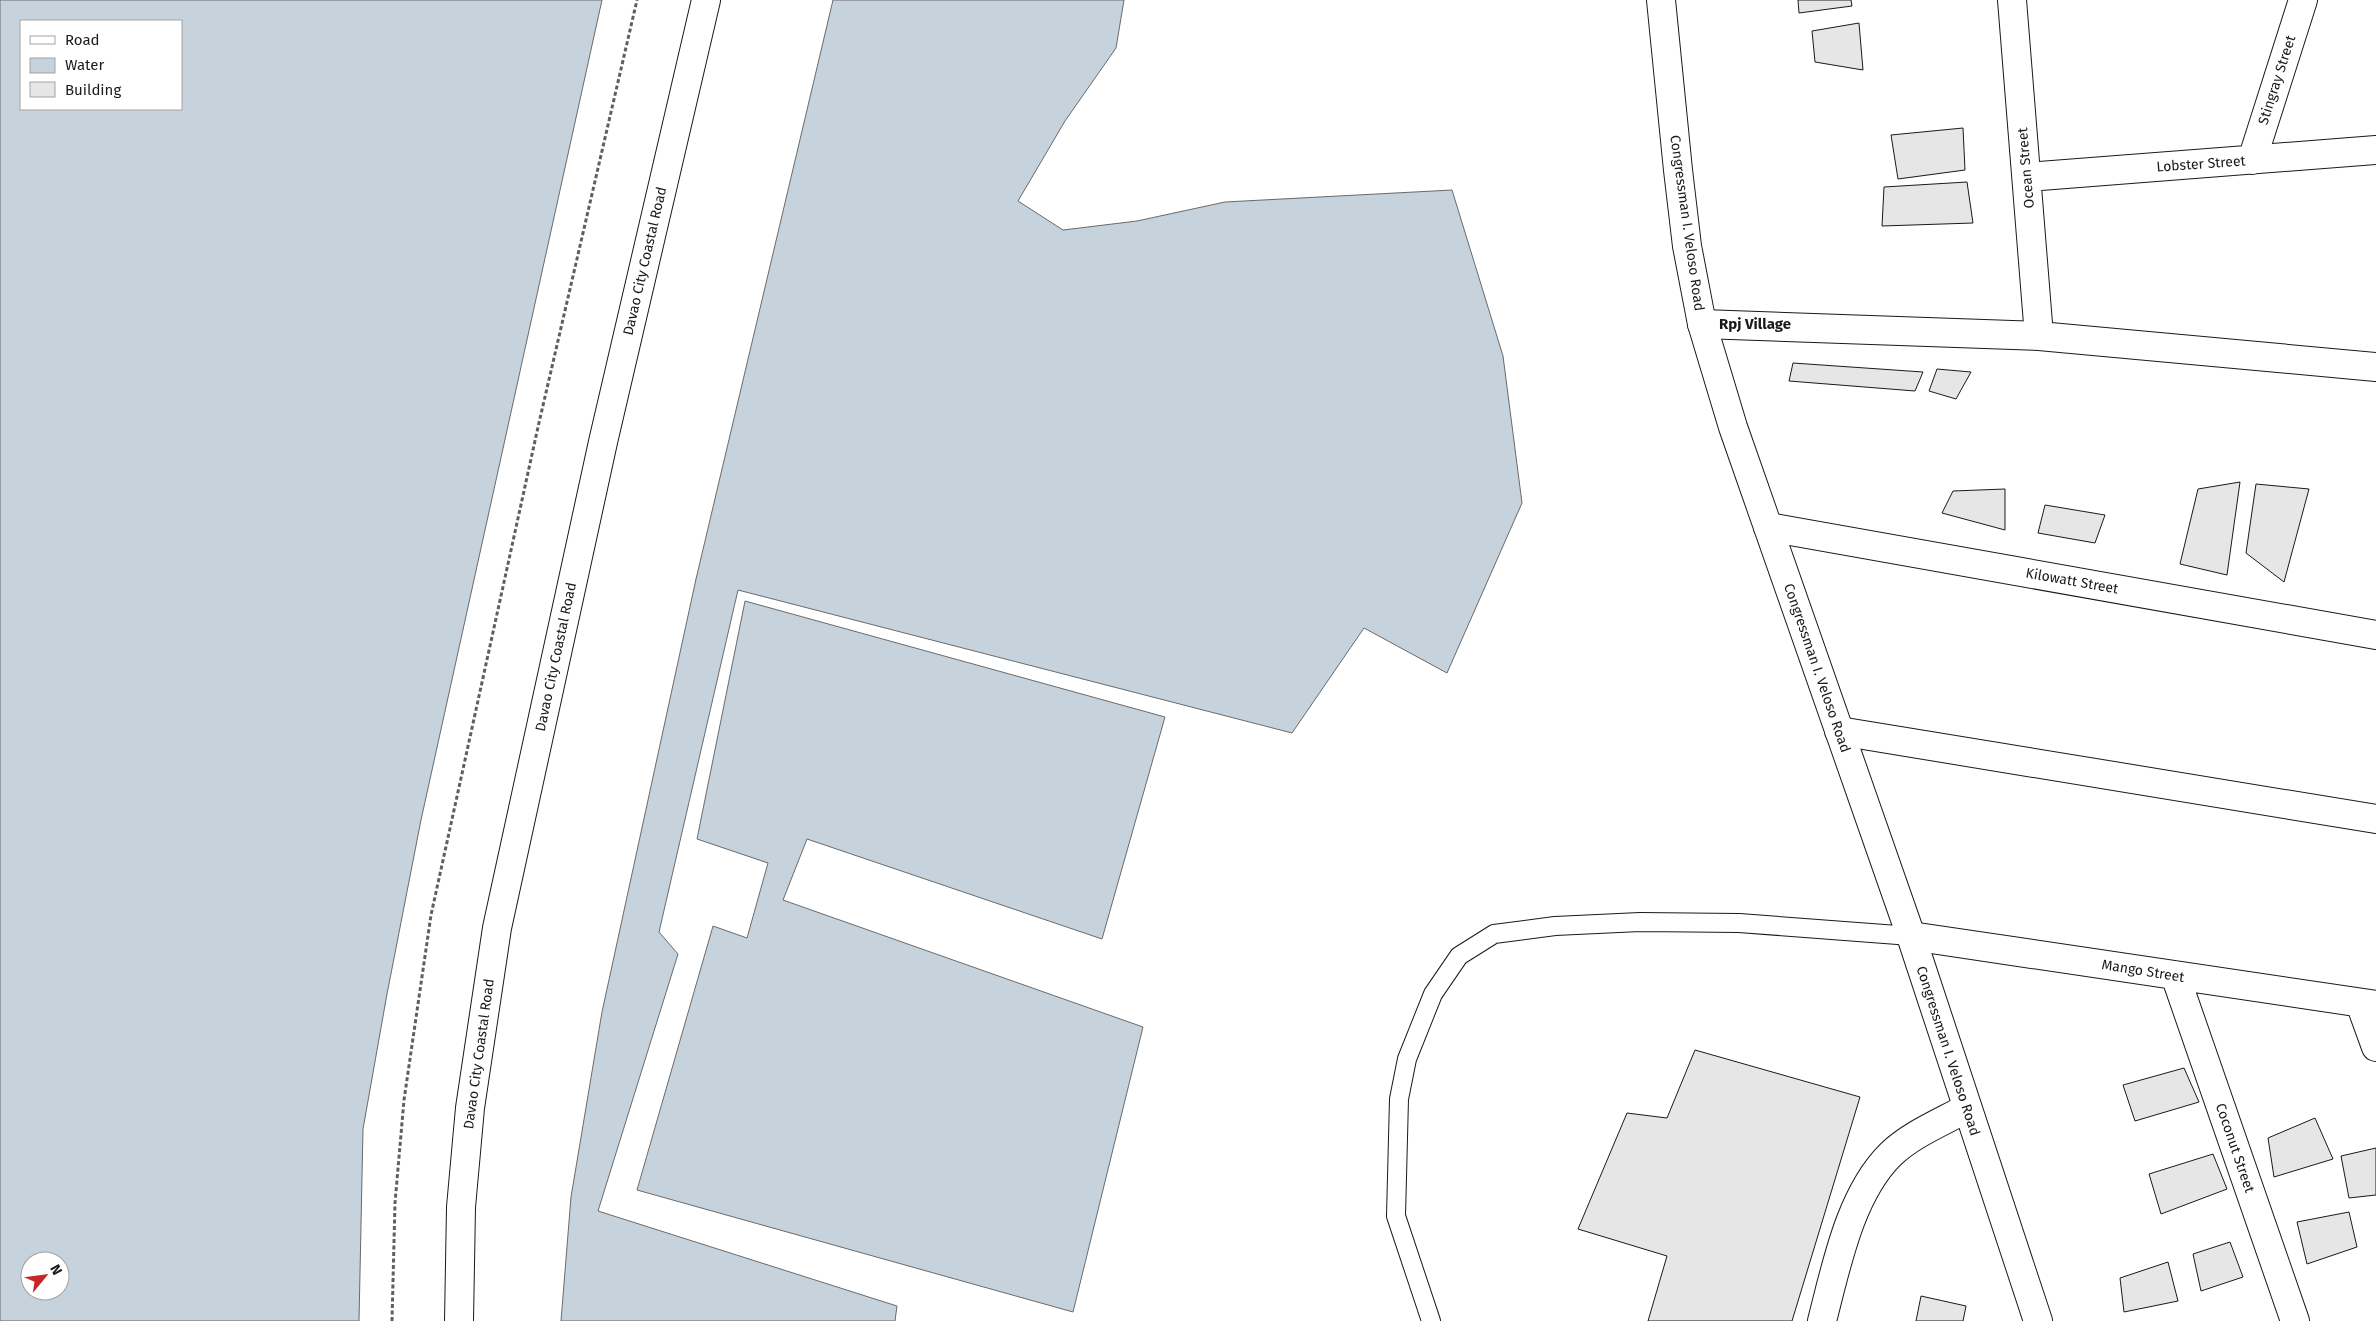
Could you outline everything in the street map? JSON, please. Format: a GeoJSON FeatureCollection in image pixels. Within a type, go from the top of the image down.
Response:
{"type":"FeatureCollection","features":[{"type":"Feature","properties":{"kind":"street","name":"Davao City Coastal Road"},"geometry":{"type":"LineString","coordinates":[[458,1321],[461,1208],[470,1108],[497,928],[604,442],[706,0]]}},
{"type":"Feature","properties":{"kind":"street","name":"Congressman I. Veloso Road"},"geometry":{"type":"LineString","coordinates":[[1661,0],[1687,246],[1702,324],[1733,427],[1911,936],[1966,1108],[2038,1321]]}},
{"type":"Feature","properties":{"kind":"street","name":"Ocean Street"},"geometry":{"type":"LineString","coordinates":[[2012,0],[2039,336]]}},
{"type":"Feature","properties":{"kind":"street","name":"Stingray Street"},"geometry":{"type":"LineString","coordinates":[[2252,160],[2303,0]]}},
{"type":"Feature","properties":{"kind":"street","name":"Lobster Street"},"geometry":{"type":"LineString","coordinates":[[2026,177],[2376,150]]}},
{"type":"Feature","properties":{"kind":"street"},"geometry":{"type":"LineString","coordinates":[[1702,324],[2039,336],[2376,367]]}},
{"type":"Feature","properties":{"kind":"street","name":"Kilowatt Street"},"geometry":{"type":"LineString","coordinates":[[1768,527],[2376,635]]}},
{"type":"Feature","properties":{"kind":"street"},"geometry":{"type":"LineString","coordinates":[[1839,731],[2376,819]]}},
{"type":"Feature","properties":{"kind":"street","name":"Mango Street"},"geometry":{"type":"LineString","coordinates":[[1911,936],[2368,1004]]}},
{"type":"Feature","properties":{"kind":"street","name":"Coconut Street"},"geometry":{"type":"LineString","coordinates":[[2175,976],[2295,1321]]}},
{"type":"Feature","properties":{"kind":"street"},"geometry":{"type":"LineString","coordinates":[[2368,1004],[2376,1047]]}},
{"type":"Feature","properties":{"kind":"street"},"geometry":{"type":"LineString","coordinates":[[1822,1321],[1852,1216],[1872,1176],[1892,1153],[1920,1134],[1966,1108]]}},
{"type":"Feature","properties":{"kind":"lane"},"geometry":{"type":"LineString","coordinates":[[1431,1321],[1396,1216],[1399,1099],[1407,1059],[1434,994],[1459,956],[1494,934],[1555,926],[1640,922],[1740,923],[1911,936]]}},
{"type":"Feature","properties":{"kind":"path"},"geometry":{"type":"LineString","coordinates":[[392,1321],[395,1203],[404,1100],[431,915],[538,427],[637,0]]}},
{"type":"Feature","properties":{"kind":"water"},"geometry":{"type":"Polygon","coordinates":[[[0,0],[602,0],[421,820],[363,1129],[359,1321],[0,1321],[0,0]]]}},
{"type":"Feature","properties":{"kind":"water"},"geometry":{"type":"Polygon","coordinates":[[[833,0],[1124,0],[1116,48],[1065,121],[1018,201],[1063,230],[1137,221],[1225,202],[1452,190],[1503,356],[1522,503],[1447,673],[1364,628],[1292,733],[738,590],[659,932],[678,954],[598,1211],[897,1306],[895,1321],[561,1321],[571,1197],[602,1012],[696,579],[833,0]]]}},
{"type":"Feature","properties":{"kind":"water"},"geometry":{"type":"Polygon","coordinates":[[[745,601],[1165,717],[1102,939],[807,839],[783,900],[1143,1027],[1073,1312],[637,1190],[713,926],[747,938],[768,863],[697,839],[745,601]]]}},
{"type":"Feature","properties":{"kind":"building"},"geometry":{"type":"Polygon","coordinates":[[[1798,0],[1851,0],[1852,6],[1799,13],[1798,0]]]}},
{"type":"Feature","properties":{"kind":"building"},"geometry":{"type":"Polygon","coordinates":[[[1859,23],[1863,70],[1815,62],[1812,31],[1859,23]]]}},
{"type":"Feature","properties":{"kind":"building"},"geometry":{"type":"Polygon","coordinates":[[[1963,128],[1965,170],[1898,179],[1891,135],[1963,128]]]}},
{"type":"Feature","properties":{"kind":"building"},"geometry":{"type":"Polygon","coordinates":[[[1967,182],[1973,223],[1882,226],[1884,187],[1967,182]]]}},
{"type":"Feature","properties":{"kind":"building"},"geometry":{"type":"Polygon","coordinates":[[[1793,363],[1923,372],[1915,391],[1789,381],[1793,363]]]}},
{"type":"Feature","properties":{"kind":"building"},"geometry":{"type":"Polygon","coordinates":[[[1937,369],[1971,372],[1956,399],[1929,391],[1937,369]]]}},
{"type":"Feature","properties":{"kind":"building"},"geometry":{"type":"Polygon","coordinates":[[[2240,482],[2227,575],[2180,564],[2198,489],[2240,482]]]}},
{"type":"Feature","properties":{"kind":"building"},"geometry":{"type":"Polygon","coordinates":[[[2256,484],[2309,489],[2284,582],[2246,553],[2256,484]]]}},
{"type":"Feature","properties":{"kind":"building"},"geometry":{"type":"Polygon","coordinates":[[[2005,489],[2005,530],[1942,513],[1953,491],[2005,489]]]}},
{"type":"Feature","properties":{"kind":"building"},"geometry":{"type":"Polygon","coordinates":[[[2045,505],[2105,515],[2095,543],[2038,533],[2045,505]]]}},
{"type":"Feature","properties":{"kind":"building"},"geometry":{"type":"Polygon","coordinates":[[[1695,1050],[1860,1097],[1792,1321],[1648,1321],[1667,1256],[1578,1229],[1627,1113],[1667,1118],[1695,1050]]]}},
{"type":"Feature","properties":{"kind":"building"},"geometry":{"type":"Polygon","coordinates":[[[2184,1068],[2199,1102],[2135,1121],[2123,1085],[2184,1068]]]}},
{"type":"Feature","properties":{"kind":"building"},"geometry":{"type":"Polygon","coordinates":[[[2315,1118],[2333,1159],[2274,1177],[2268,1138],[2315,1118]]]}},
{"type":"Feature","properties":{"kind":"building"},"geometry":{"type":"Polygon","coordinates":[[[2376,1148],[2376,1195],[2349,1198],[2341,1156],[2376,1148]]]}},
{"type":"Feature","properties":{"kind":"building"},"geometry":{"type":"Polygon","coordinates":[[[2213,1154],[2227,1189],[2161,1214],[2149,1174],[2213,1154]]]}},
{"type":"Feature","properties":{"kind":"building"},"geometry":{"type":"Polygon","coordinates":[[[2349,1212],[2357,1247],[2307,1264],[2297,1222],[2349,1212]]]}},
{"type":"Feature","properties":{"kind":"building"},"geometry":{"type":"Polygon","coordinates":[[[2230,1242],[2243,1277],[2201,1291],[2193,1254],[2230,1242]]]}},
{"type":"Feature","properties":{"kind":"building"},"geometry":{"type":"Polygon","coordinates":[[[2168,1262],[2178,1301],[2124,1312],[2120,1278],[2168,1262]]]}},
{"type":"Feature","properties":{"kind":"building"},"geometry":{"type":"Polygon","coordinates":[[[1921,1296],[1966,1306],[1963,1321],[1916,1321],[1921,1296]]]}},
{"type":"Feature","properties":{"kind":"district","name":"Rpj Village"},"geometry":{"type":"Point","coordinates":[1755,324]}}]}
